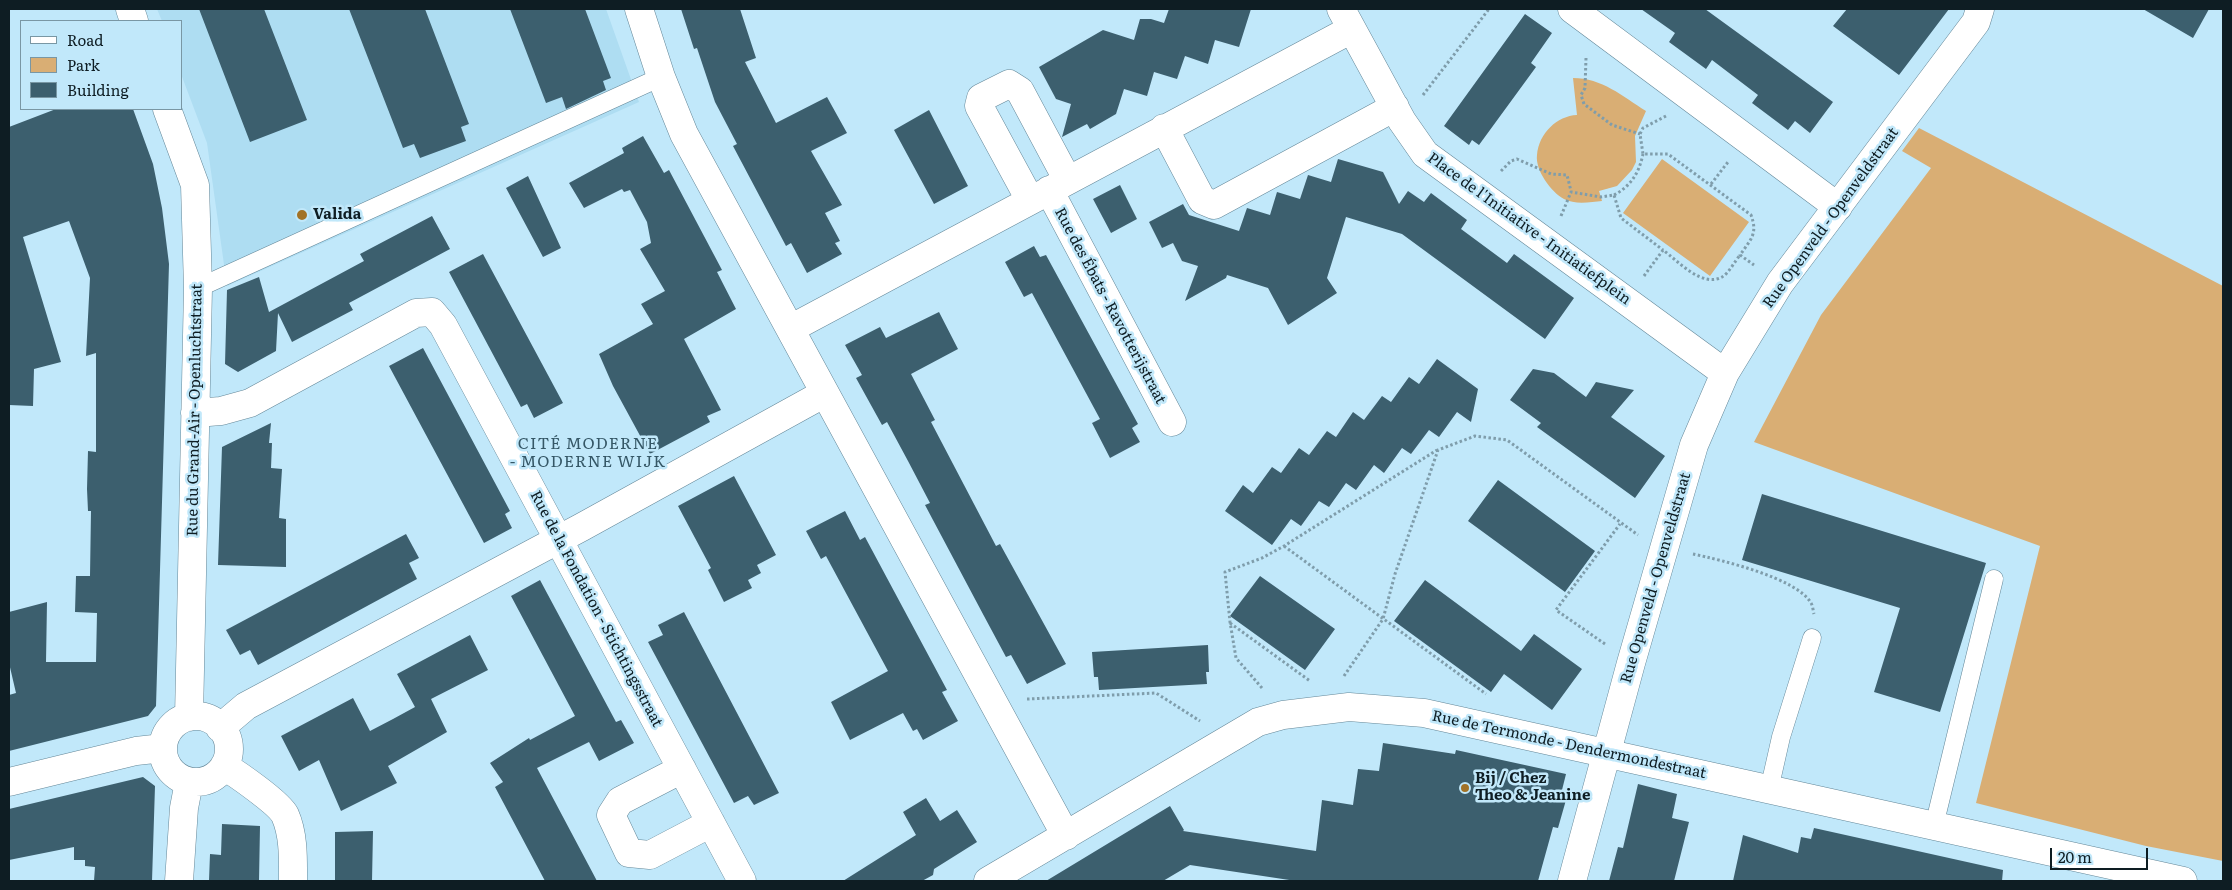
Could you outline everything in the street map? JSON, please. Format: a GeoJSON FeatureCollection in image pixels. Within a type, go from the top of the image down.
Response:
{"type":"FeatureCollection","features":[{"type":"Feature","properties":{"kind":"street"},"geometry":{"type":"LineString","coordinates":[[639,9],[661,77],[684,134],[1066,836]]}},
{"type":"Feature","properties":{"kind":"street"},"geometry":{"type":"LineString","coordinates":[[1572,9],[1838,207]]}},
{"type":"Feature","properties":{"kind":"street","name":"Rue Openveld - Openveldstraat"},"geometry":{"type":"LineString","coordinates":[[1572,881],[1631,663],[1694,445],[1725,373],[1780,283],[1976,22],[1980,9]]}},
{"type":"Feature","properties":{"kind":"street"},"geometry":{"type":"LineString","coordinates":[[790,329],[1164,128],[1346,19]]}},
{"type":"Feature","properties":{"kind":"street","name":"Place de l'Initiative - Initiatiefplein"},"geometry":{"type":"LineString","coordinates":[[1346,19],[1395,107],[1425,154],[1725,373]]}},
{"type":"Feature","properties":{"kind":"street"},"geometry":{"type":"LineString","coordinates":[[1164,128],[1202,200],[1214,205],[1395,107]]}},
{"type":"Feature","properties":{"kind":"street","name":"Rue du Grand-Air - Openluchtstraat"},"geometry":{"type":"LineString","coordinates":[[167,110],[195,185],[198,288],[190,717]]}},
{"type":"Feature","properties":{"kind":"street","name":"Rue des Ébats - Ravotterijstraat"},"geometry":{"type":"LineString","coordinates":[[1049,190],[1172,422]]}},
{"type":"Feature","properties":{"kind":"street","name":"Rue de la Fondation - Stichtingsstraat"},"geometry":{"type":"LineString","coordinates":[[195,413],[221,411],[250,402],[416,313],[432,312],[443,325],[742,881]]}},
{"type":"Feature","properties":{"kind":"street"},"geometry":{"type":"LineString","coordinates":[[220,728],[246,706],[559,539],[825,393]]}},
{"type":"Feature","properties":{"kind":"street","name":"Rue de Termonde - Dendermondestraat"},"geometry":{"type":"LineString","coordinates":[[1000,878],[1228,738],[1258,722],[1282,715],[1349,707],[1424,714],[2183,881]]}},
{"type":"Feature","properties":{"kind":"street"},"geometry":{"type":"LineString","coordinates":[[190,717],[206,718],[220,728],[228,742],[227,758],[224,766],[213,777],[198,782],[189,782],[172,772],[166,764],[163,748],[168,731],[181,720],[190,717]]}},
{"type":"Feature","properties":{"kind":"street"},"geometry":{"type":"LineString","coordinates":[[9,782],[136,751],[163,748]]}},
{"type":"Feature","properties":{"kind":"street"},"geometry":{"type":"LineString","coordinates":[[224,766],[249,783],[285,814],[293,847],[293,881]]}},
{"type":"Feature","properties":{"kind":"street"},"geometry":{"type":"LineString","coordinates":[[682,769],[620,801],[611,815],[629,852],[650,855],[711,823]]}},
{"type":"Feature","properties":{"kind":"street"},"geometry":{"type":"LineString","coordinates":[[179,881],[184,808],[189,782]]}},
{"type":"Feature","properties":{"kind":"lane"},"geometry":{"type":"LineString","coordinates":[[198,288],[661,77]]}},
{"type":"Feature","properties":{"kind":"lane"},"geometry":{"type":"LineString","coordinates":[[1934,826],[1994,579]]}},
{"type":"Feature","properties":{"kind":"lane"},"geometry":{"type":"LineString","coordinates":[[1769,790],[1794,690],[1812,638]]}},
{"type":"Feature","properties":{"kind":"path"},"geometry":{"type":"LineString","coordinates":[[1421,98],[1489,9]]}},
{"type":"Feature","properties":{"kind":"path"},"geometry":{"type":"LineString","coordinates":[[1586,53],[1585,88],[1581,95],[1584,104],[1612,125],[1640,134]]}},
{"type":"Feature","properties":{"kind":"path"},"geometry":{"type":"LineString","coordinates":[[1572,192],[1601,196],[1614,195],[1624,189],[1640,170],[1643,154],[1640,134],[1643,128],[1670,115]]}},
{"type":"Feature","properties":{"kind":"path"},"geometry":{"type":"LineString","coordinates":[[1614,195],[1620,218],[1704,280],[1712,280],[1723,276],[1753,237],[1755,226],[1751,215],[1711,184],[1668,154],[1643,154]]}},
{"type":"Feature","properties":{"kind":"path"},"geometry":{"type":"LineString","coordinates":[[1711,184],[1730,159]]}},
{"type":"Feature","properties":{"kind":"path"},"geometry":{"type":"LineString","coordinates":[[1498,174],[1511,160],[1517,160],[1551,174],[1567,175],[1572,192],[1560,218]]}},
{"type":"Feature","properties":{"kind":"path"},"geometry":{"type":"LineString","coordinates":[[1642,278],[1663,250]]}},
{"type":"Feature","properties":{"kind":"path"},"geometry":{"type":"LineString","coordinates":[[1740,255],[1760,270]]}},
{"type":"Feature","properties":{"kind":"path"},"geometry":{"type":"LineString","coordinates":[[1282,715],[1236,658],[1225,572],[1262,558],[1284,546],[1438,450],[1475,436],[1507,440],[1633,533],[1664,546],[1739,565],[1791,585],[1811,602],[1815,615],[1812,638]]}},
{"type":"Feature","properties":{"kind":"path"},"geometry":{"type":"LineString","coordinates":[[1349,707],[1341,681],[1383,619],[1398,565],[1438,450]]}},
{"type":"Feature","properties":{"kind":"path"},"geometry":{"type":"LineString","coordinates":[[1620,524],[1556,610],[1631,663]]}},
{"type":"Feature","properties":{"kind":"path"},"geometry":{"type":"LineString","coordinates":[[1284,546],[1479,689]]}},
{"type":"Feature","properties":{"kind":"path"},"geometry":{"type":"LineString","coordinates":[[1230,622],[1318,686]]}},
{"type":"Feature","properties":{"kind":"path"},"geometry":{"type":"LineString","coordinates":[[992,700],[1156,693],[1228,738]]}},
{"type":"Feature","properties":{"kind":"shaded area","name":"Valida"},"geometry":{"type":"Polygon","coordinates":[[[157,9],[606,9],[639,102],[227,286],[207,143],[182,77],[182,20],[162,20],[157,9]]]}},
{"type":"Feature","properties":{"kind":"green space"},"geometry":{"type":"Polygon","coordinates":[[[1573,78],[1603,84],[1646,111],[1635,136],[1636,162],[1632,170],[1617,186],[1599,191],[1602,201],[1578,203],[1568,201],[1559,196],[1541,174],[1537,161],[1538,147],[1550,127],[1556,122],[1577,115],[1573,78]]]}},
{"type":"Feature","properties":{"kind":"green space"},"geometry":{"type":"Polygon","coordinates":[[[1919,128],[2223,286],[2223,861],[2146,846],[1976,803],[2040,546],[1754,442],[1821,315],[1931,168],[1902,151],[1919,128]]]}},
{"type":"Feature","properties":{"kind":"green space"},"geometry":{"type":"Polygon","coordinates":[[[1662,159],[1749,222],[1710,276],[1623,213],[1662,159]]]}},
{"type":"Feature","properties":{"kind":"building"},"geometry":{"type":"Polygon","coordinates":[[[199,9],[264,9],[307,120],[250,142],[199,9]]]}},
{"type":"Feature","properties":{"kind":"building"},"geometry":{"type":"Polygon","coordinates":[[[349,9],[425,9],[469,124],[461,127],[466,141],[420,158],[414,144],[403,148],[349,9]]]}},
{"type":"Feature","properties":{"kind":"building"},"geometry":{"type":"Polygon","coordinates":[[[510,9],[585,9],[611,78],[603,81],[606,90],[566,109],[562,97],[546,103],[510,9]]]}},
{"type":"Feature","properties":{"kind":"building"},"geometry":{"type":"Polygon","coordinates":[[[681,9],[740,9],[756,58],[745,62],[776,123],[827,97],[847,133],[811,151],[842,205],[825,213],[840,241],[835,243],[842,254],[807,273],[791,243],[786,246],[733,146],[737,144],[715,102],[697,48],[694,49],[681,9]]]}},
{"type":"Feature","properties":{"kind":"building"},"geometry":{"type":"Polygon","coordinates":[[[1169,9],[1251,9],[1239,47],[1215,40],[1208,64],[1185,56],[1177,79],[1154,72],[1147,96],[1124,89],[1116,114],[1090,129],[1087,124],[1062,137],[1071,104],[1056,99],[1039,67],[1103,30],[1134,40],[1140,19],[1151,19],[1164,23],[1169,9]]]}},
{"type":"Feature","properties":{"kind":"building"},"geometry":{"type":"Polygon","coordinates":[[[1641,9],[1705,9],[1833,102],[1810,133],[1795,121],[1788,130],[1752,103],[1758,95],[1712,60],[1706,69],[1669,42],[1675,33],[1641,9]]]}},
{"type":"Feature","properties":{"kind":"building"},"geometry":{"type":"Polygon","coordinates":[[[1847,9],[1949,9],[1899,75],[1833,26],[1847,9]]]}},
{"type":"Feature","properties":{"kind":"building"},"geometry":{"type":"Polygon","coordinates":[[[2143,9],[2209,9],[2193,38],[2143,9]]]}},
{"type":"Feature","properties":{"kind":"building"},"geometry":{"type":"Polygon","coordinates":[[[1525,14],[1552,33],[1531,63],[1536,67],[1479,145],[1472,140],[1469,145],[1444,126],[1525,14]]]}},
{"type":"Feature","properties":{"kind":"building"},"geometry":{"type":"Polygon","coordinates":[[[53,110],[133,110],[153,164],[162,208],[169,264],[156,706],[148,716],[9,751],[9,695],[16,693],[9,663],[9,612],[47,602],[46,662],[96,662],[97,613],[75,612],[76,576],[90,576],[91,511],[88,511],[88,451],[96,452],[96,353],[86,356],[90,278],[69,221],[23,237],[61,362],[34,369],[33,406],[9,405],[9,127],[53,110]]]}},
{"type":"Feature","properties":{"kind":"building"},"geometry":{"type":"Polygon","coordinates":[[[929,110],[968,186],[934,204],[894,130],[929,110]]]}},
{"type":"Feature","properties":{"kind":"building"},"geometry":{"type":"Polygon","coordinates":[[[643,136],[664,173],[669,170],[722,270],[717,272],[736,309],[684,339],[721,410],[707,416],[710,422],[650,454],[613,386],[599,354],[653,324],[641,304],[665,291],[640,249],[651,243],[647,222],[630,190],[624,192],[622,189],[584,208],[569,183],[624,153],[622,148],[643,136]]]}},
{"type":"Feature","properties":{"kind":"building"},"geometry":{"type":"Polygon","coordinates":[[[1338,159],[1383,172],[1399,204],[1408,191],[1424,202],[1431,193],[1467,220],[1461,229],[1507,263],[1514,254],[1574,298],[1545,339],[1402,234],[1346,217],[1327,278],[1337,293],[1288,325],[1268,288],[1227,275],[1226,278],[1185,301],[1198,266],[1182,261],[1173,243],[1162,248],[1149,222],[1183,204],[1189,215],[1239,231],[1247,208],[1270,215],[1277,192],[1300,199],[1308,175],[1331,182],[1338,159]]]}},
{"type":"Feature","properties":{"kind":"building"},"geometry":{"type":"Polygon","coordinates":[[[528,176],[561,248],[543,257],[506,188],[528,176]]]}},
{"type":"Feature","properties":{"kind":"building"},"geometry":{"type":"Polygon","coordinates":[[[1120,185],[1137,219],[1111,233],[1093,199],[1120,185]]]}},
{"type":"Feature","properties":{"kind":"building"},"geometry":{"type":"Polygon","coordinates":[[[432,216],[450,249],[349,303],[353,310],[292,342],[278,313],[276,351],[238,372],[225,364],[227,290],[259,277],[269,312],[364,261],[360,254],[432,216]]]}},
{"type":"Feature","properties":{"kind":"building"},"geometry":{"type":"Polygon","coordinates":[[[1034,246],[1040,257],[1046,255],[1138,424],[1132,428],[1140,442],[1110,458],[1092,423],[1100,419],[1032,293],[1024,297],[1005,262],[1034,246]]]}},
{"type":"Feature","properties":{"kind":"building"},"geometry":{"type":"Polygon","coordinates":[[[483,254],[563,403],[534,418],[527,404],[521,407],[449,272],[483,254]]]}},
{"type":"Feature","properties":{"kind":"building"},"geometry":{"type":"Polygon","coordinates":[[[939,312],[958,349],[911,374],[935,420],[931,422],[996,546],[1000,544],[1066,664],[1027,684],[1011,655],[1006,657],[984,616],[925,505],[930,503],[887,422],[882,425],[856,378],[862,375],[845,345],[880,327],[886,338],[939,312]]]}},
{"type":"Feature","properties":{"kind":"building"},"geometry":{"type":"Polygon","coordinates":[[[423,348],[510,511],[505,514],[512,528],[484,543],[389,366],[423,348]]]}},
{"type":"Feature","properties":{"kind":"building"},"geometry":{"type":"Polygon","coordinates":[[[1437,359],[1478,389],[1471,422],[1457,412],[1439,437],[1429,430],[1411,454],[1402,448],[1384,473],[1374,465],[1356,490],[1346,483],[1329,507],[1319,501],[1301,526],[1291,519],[1272,545],[1225,511],[1243,485],[1253,493],[1272,467],[1281,473],[1299,448],[1309,455],[1327,431],[1336,437],[1353,412],[1364,420],[1382,396],[1391,402],[1409,377],[1419,384],[1437,359]]]}},
{"type":"Feature","properties":{"kind":"building"},"geometry":{"type":"Polygon","coordinates":[[[1533,369],[1554,373],[1586,397],[1596,382],[1634,390],[1611,417],[1665,456],[1635,498],[1537,427],[1541,423],[1510,400],[1533,369]]]}},
{"type":"Feature","properties":{"kind":"building"},"geometry":{"type":"Polygon","coordinates":[[[271,423],[269,443],[272,443],[271,468],[282,469],[279,518],[286,519],[286,567],[218,565],[222,447],[271,423]]]}},
{"type":"Feature","properties":{"kind":"building"},"geometry":{"type":"Polygon","coordinates":[[[734,476],[776,555],[757,565],[761,573],[748,580],[752,588],[724,602],[708,570],[711,568],[678,506],[734,476]]]}},
{"type":"Feature","properties":{"kind":"building"},"geometry":{"type":"Polygon","coordinates":[[[1498,480],[1595,551],[1565,592],[1468,521],[1498,480]]]}},
{"type":"Feature","properties":{"kind":"building"},"geometry":{"type":"Polygon","coordinates":[[[1762,494],[1986,563],[1940,712],[1874,692],[1900,608],[1742,560],[1762,494]]]}},
{"type":"Feature","properties":{"kind":"building"},"geometry":{"type":"Polygon","coordinates":[[[845,511],[860,540],[865,537],[947,690],[942,692],[958,721],[923,740],[917,729],[913,731],[903,713],[850,740],[831,702],[888,671],[826,556],[821,559],[806,531],[845,511]]]}},
{"type":"Feature","properties":{"kind":"building"},"geometry":{"type":"Polygon","coordinates":[[[406,534],[419,558],[409,563],[417,579],[258,665],[250,650],[240,655],[226,630],[406,534]]]}},
{"type":"Feature","properties":{"kind":"building"},"geometry":{"type":"Polygon","coordinates":[[[1260,576],[1335,629],[1305,670],[1230,616],[1260,576]]]}},
{"type":"Feature","properties":{"kind":"building"},"geometry":{"type":"Polygon","coordinates":[[[540,580],[616,722],[621,720],[634,743],[599,761],[589,742],[537,768],[597,881],[545,881],[495,787],[503,782],[490,763],[529,738],[530,740],[575,716],[511,596],[540,580]]]}},
{"type":"Feature","properties":{"kind":"building"},"geometry":{"type":"Polygon","coordinates":[[[1425,580],[1521,651],[1534,634],[1582,669],[1552,710],[1504,674],[1491,692],[1394,621],[1425,580]]]}},
{"type":"Feature","properties":{"kind":"building"},"geometry":{"type":"Polygon","coordinates":[[[684,612],[779,793],[754,805],[748,796],[734,803],[648,642],[663,635],[658,625],[684,612]]]}},
{"type":"Feature","properties":{"kind":"building"},"geometry":{"type":"Polygon","coordinates":[[[470,635],[488,670],[431,699],[447,732],[388,766],[397,783],[341,811],[319,760],[299,771],[281,736],[353,698],[370,731],[393,719],[415,707],[397,674],[470,635]]]}},
{"type":"Feature","properties":{"kind":"building"},"geometry":{"type":"Polygon","coordinates":[[[1208,645],[1209,672],[1206,672],[1207,684],[1099,690],[1098,677],[1094,677],[1092,652],[1208,645]]]}},
{"type":"Feature","properties":{"kind":"building"},"geometry":{"type":"Polygon","coordinates":[[[1383,743],[1455,754],[1456,750],[1566,774],[1560,798],[1566,800],[1558,828],[1553,827],[1538,881],[1296,881],[1190,865],[1163,881],[1046,881],[1170,806],[1183,831],[1316,851],[1322,800],[1353,805],[1358,769],[1379,771],[1383,743]]]}},
{"type":"Feature","properties":{"kind":"building"},"geometry":{"type":"Polygon","coordinates":[[[143,777],[155,786],[152,881],[94,881],[95,867],[85,866],[85,860],[74,860],[74,847],[9,860],[9,809],[143,777]]]}},
{"type":"Feature","properties":{"kind":"building"},"geometry":{"type":"Polygon","coordinates":[[[1638,784],[1677,794],[1672,818],[1689,822],[1674,881],[1609,881],[1618,847],[1623,848],[1638,784]]]}},
{"type":"Feature","properties":{"kind":"building"},"geometry":{"type":"Polygon","coordinates":[[[926,798],[940,821],[957,810],[977,842],[934,869],[933,875],[922,881],[843,881],[916,835],[903,812],[926,798]]]}},
{"type":"Feature","properties":{"kind":"building"},"geometry":{"type":"Polygon","coordinates":[[[222,824],[260,826],[259,881],[209,881],[210,854],[221,855],[222,824]]]}},
{"type":"Feature","properties":{"kind":"building"},"geometry":{"type":"Polygon","coordinates":[[[1814,828],[2003,870],[2002,881],[1733,881],[1743,835],[1798,853],[1801,837],[1811,839],[1814,828]]]}},
{"type":"Feature","properties":{"kind":"building"},"geometry":{"type":"Polygon","coordinates":[[[373,831],[372,881],[335,881],[335,832],[373,831]]]}},
{"type":"Feature","properties":{"kind":"place","name":"Valida"},"geometry":{"type":"Point","coordinates":[302,215]}},
{"type":"Feature","properties":{"kind":"place","name":"Bij / Chez Theo & Jeanine"},"geometry":{"type":"Point","coordinates":[1465,788]}},
{"type":"Feature","properties":{"kind":"district","name":"CITÉ MODERNE - MODERNE WIJK"},"geometry":{"type":"Point","coordinates":[588,453]}}]}
